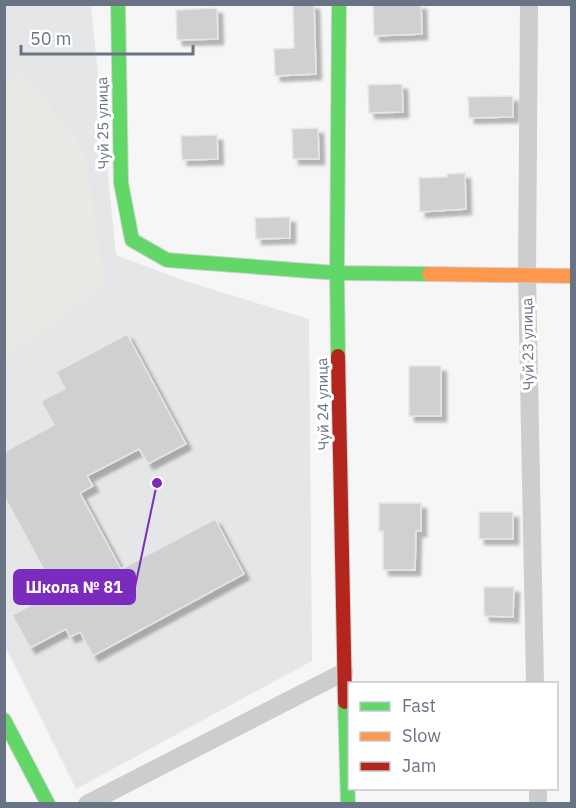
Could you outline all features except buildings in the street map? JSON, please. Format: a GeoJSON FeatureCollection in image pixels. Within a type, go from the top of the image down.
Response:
{"type":"FeatureCollection","features":[{"type":"Feature","properties":{"kind":"street","name":"Чуй 25 улица"},"geometry":{"type":"LineString","coordinates":[[118,4],[121,183],[132,240],[167,260],[337,273]]}},
{"type":"Feature","properties":{"kind":"street","name":"Чуй 24 улица"},"geometry":{"type":"LineString","coordinates":[[339,4],[337,273],[348,804]]}},
{"type":"Feature","properties":{"kind":"street","name":"Чуй 23 улица"},"geometry":{"type":"LineString","coordinates":[[529,4],[526,276],[536,682]]}},
{"type":"Feature","properties":{"kind":"street"},"geometry":{"type":"LineString","coordinates":[[337,273],[572,276]]}},
{"type":"Feature","properties":{"kind":"street"},"geometry":{"type":"LineString","coordinates":[[87,804],[344,672]]}},
{"type":"Feature","properties":{"kind":"street"},"geometry":{"type":"LineString","coordinates":[[4,720],[48,804]]}},
{"type":"Feature","properties":{"kind":"shaded area"},"geometry":{"type":"Polygon","coordinates":[[[5,5],[91,5],[116,255],[185,281],[309,319],[312,661],[76,789],[5,646],[5,5]]]}},
{"type":"Feature","properties":{"kind":"shaded area"},"geometry":{"type":"Polygon","coordinates":[[[22,69],[85,151],[105,287],[5,359],[5,81],[22,69]]]}},
{"type":"Feature","properties":{"kind":"traffic: fast"},"geometry":{"type":"LineString","coordinates":[[118,4],[121,183],[132,240],[167,260],[337,273],[429,274]]}},
{"type":"Feature","properties":{"kind":"traffic: fast"},"geometry":{"type":"LineString","coordinates":[[338,356],[339,4]]}},
{"type":"Feature","properties":{"kind":"traffic: fast"},"geometry":{"type":"LineString","coordinates":[[345,702],[348,804]]}},
{"type":"Feature","properties":{"kind":"traffic: fast"},"geometry":{"type":"LineString","coordinates":[[4,720],[48,804]]}},
{"type":"Feature","properties":{"kind":"traffic: slow"},"geometry":{"type":"LineString","coordinates":[[429,274],[572,276]]}},
{"type":"Feature","properties":{"kind":"traffic: jam"},"geometry":{"type":"LineString","coordinates":[[338,356],[345,702]]}},
{"type":"Feature","properties":{"kind":"place","name":"Школа № 81"},"geometry":{"type":"Point","coordinates":[157,483]}}]}
